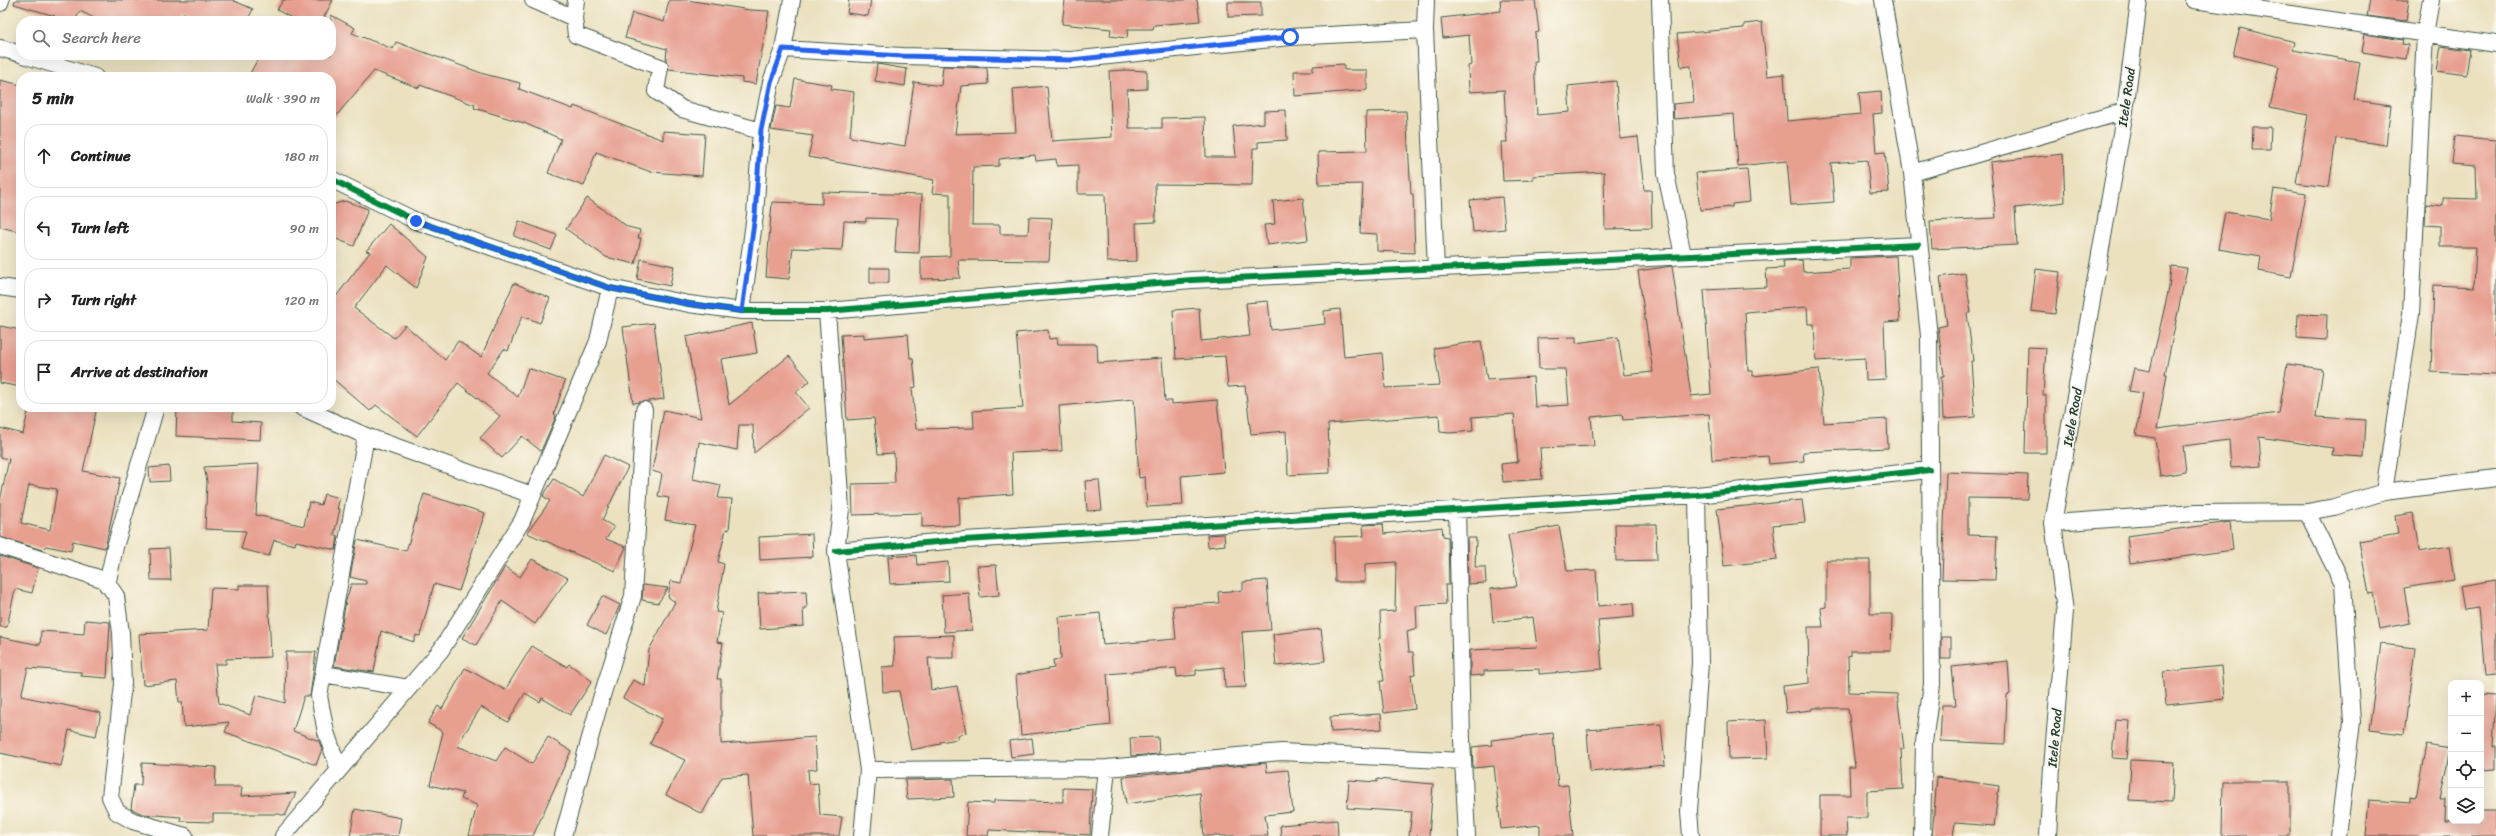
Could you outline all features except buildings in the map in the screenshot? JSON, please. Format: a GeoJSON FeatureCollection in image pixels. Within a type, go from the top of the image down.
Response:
{"type":"FeatureCollection","features":[{"type":"Feature","properties":{"kind":"street"},"geometry":{"type":"LineString","coordinates":[[533,0],[574,18]]}},
{"type":"Feature","properties":{"kind":"street"},"geometry":{"type":"LineString","coordinates":[[576,0],[574,18],[576,36],[660,67],[656,91],[682,109],[761,130]]}},
{"type":"Feature","properties":{"kind":"street"},"geometry":{"type":"LineString","coordinates":[[742,311],[755,215],[761,130],[771,82],[783,49],[792,0]]}},
{"type":"Feature","properties":{"kind":"street"},"geometry":{"type":"LineString","coordinates":[[1426,0],[1425,30],[1436,268]]}},
{"type":"Feature","properties":{"kind":"street"},"geometry":{"type":"LineString","coordinates":[[1660,0],[1666,174],[1683,255]]}},
{"type":"Feature","properties":{"kind":"street"},"geometry":{"type":"LineString","coordinates":[[1883,0],[1912,173],[1918,245],[1929,336],[1932,684],[1924,742],[1922,836]]}},
{"type":"Feature","properties":{"kind":"street","name":"Itele Road"},"geometry":{"type":"LineString","coordinates":[[2048,836],[2052,767],[2065,611],[2053,523],[2125,111],[2139,0]]}},
{"type":"Feature","properties":{"kind":"street"},"geometry":{"type":"LineString","coordinates":[[2194,0],[2496,44]]}},
{"type":"Feature","properties":{"kind":"street"},"geometry":{"type":"LineString","coordinates":[[2384,492],[2411,314],[2425,34],[2431,0]]}},
{"type":"Feature","properties":{"kind":"street"},"geometry":{"type":"LineString","coordinates":[[783,49],[910,56],[1071,60],[1290,37],[1425,30]]}},
{"type":"Feature","properties":{"kind":"street"},"geometry":{"type":"LineString","coordinates":[[0,48],[16,53]]}},
{"type":"Feature","properties":{"kind":"street"},"geometry":{"type":"LineString","coordinates":[[38,60],[78,72]]}},
{"type":"Feature","properties":{"kind":"street"},"geometry":{"type":"LineString","coordinates":[[1912,173],[2125,111]]}},
{"type":"Feature","properties":{"kind":"street"},"geometry":{"type":"LineString","coordinates":[[336,181],[416,221],[610,288],[689,304],[742,311],[827,311],[1192,280],[1683,255],[1918,245]]}},
{"type":"Feature","properties":{"kind":"street"},"geometry":{"type":"LineString","coordinates":[[0,287],[16,289]]}},
{"type":"Feature","properties":{"kind":"street"},"geometry":{"type":"LineString","coordinates":[[283,836],[441,650],[522,521],[598,341],[610,288]]}},
{"type":"Feature","properties":{"kind":"street"},"geometry":{"type":"LineString","coordinates":[[827,311],[841,509],[836,552],[868,770],[862,836]]}},
{"type":"Feature","properties":{"kind":"street"},"geometry":{"type":"LineString","coordinates":[[563,836],[600,702],[633,596],[644,410]]}},
{"type":"Feature","properties":{"kind":"street"},"geometry":{"type":"LineString","coordinates":[[107,585],[115,547],[155,412]]}},
{"type":"Feature","properties":{"kind":"street"},"geometry":{"type":"LineString","coordinates":[[312,412],[366,436],[532,495]]}},
{"type":"Feature","properties":{"kind":"street"},"geometry":{"type":"LineString","coordinates":[[339,770],[326,732],[319,696],[366,436]]}},
{"type":"Feature","properties":{"kind":"street"},"geometry":{"type":"LineString","coordinates":[[836,552],[948,541],[1697,495],[1929,470]]}},
{"type":"Feature","properties":{"kind":"street"},"geometry":{"type":"LineString","coordinates":[[2053,523],[2196,513],[2307,512],[2334,507],[2384,492],[2496,478]]}},
{"type":"Feature","properties":{"kind":"street"},"geometry":{"type":"LineString","coordinates":[[1691,836],[1689,811],[1700,663],[1697,495]]}},
{"type":"Feature","properties":{"kind":"street"},"geometry":{"type":"LineString","coordinates":[[1457,509],[1463,761],[1467,836]]}},
{"type":"Feature","properties":{"kind":"street"},"geometry":{"type":"LineString","coordinates":[[2307,512],[2343,584],[2352,722],[2338,836]]}},
{"type":"Feature","properties":{"kind":"street"},"geometry":{"type":"LineString","coordinates":[[0,546],[105,580],[116,596],[121,633],[123,684],[110,798],[117,812],[133,822],[185,836]]}},
{"type":"Feature","properties":{"kind":"street"},"geometry":{"type":"LineString","coordinates":[[323,674],[409,688]]}},
{"type":"Feature","properties":{"kind":"street"},"geometry":{"type":"LineString","coordinates":[[868,770],[1107,768],[1281,752],[1463,761]]}},
{"type":"Feature","properties":{"kind":"street"},"geometry":{"type":"LineString","coordinates":[[1100,836],[1107,768]]}},
{"type":"Feature","properties":{"kind":"cycle path"},"geometry":{"type":"LineString","coordinates":[[336,181],[416,221],[610,288],[689,304],[742,311],[827,311],[1192,280],[1918,245]]}},
{"type":"Feature","properties":{"kind":"cycle path"},"geometry":{"type":"LineString","coordinates":[[836,551],[948,541],[1697,495],[1929,470]]}},
{"type":"Feature","properties":{"kind":"route"},"geometry":{"type":"LineString","coordinates":[[416,221],[610,288],[689,304],[742,311],[755,215],[761,130],[771,82],[783,49],[902,56],[1071,60],[1163,48],[1290,37]]}}]}
